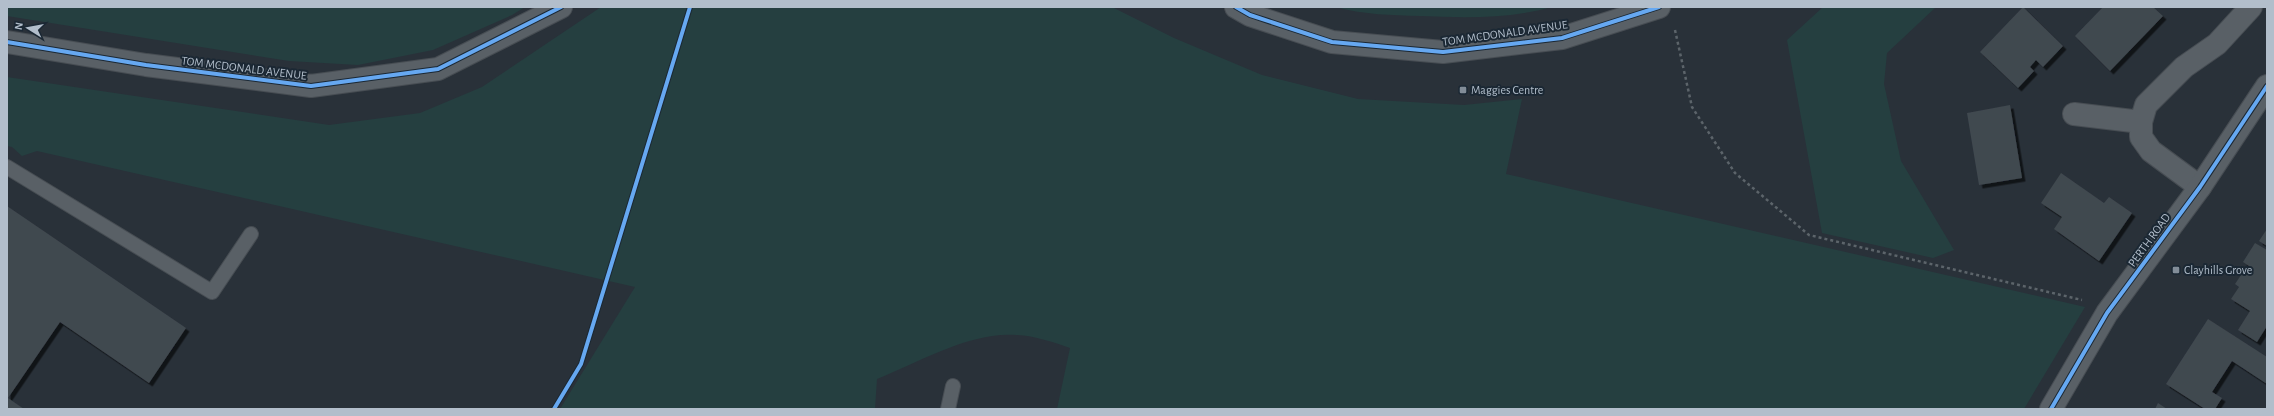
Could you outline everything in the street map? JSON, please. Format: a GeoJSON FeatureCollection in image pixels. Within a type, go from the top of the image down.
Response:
{"type":"FeatureCollection","features":[{"type":"Feature","properties":{"kind":"street","name":"TOM MCDONALD AVENUE"},"geometry":{"type":"LineString","coordinates":[[7,42],[146,65],[311,86],[438,69],[561,7]]}},
{"type":"Feature","properties":{"kind":"street","name":"TOM MCDONALD AVENUE"},"geometry":{"type":"LineString","coordinates":[[1236,7],[1250,15],[1332,42],[1443,52],[1562,38],[1666,15]]}},
{"type":"Feature","properties":{"kind":"street"},"geometry":{"type":"LineString","coordinates":[[2200,187],[2151,151],[2141,137],[2141,122],[2146,105],[2184,67],[2217,44],[2251,7]]}},
{"type":"Feature","properties":{"kind":"street","name":"PERTH ROAD"},"geometry":{"type":"LineString","coordinates":[[2051,409],[2112,307],[2200,187],[2267,86]]}},
{"type":"Feature","properties":{"kind":"street"},"geometry":{"type":"LineString","coordinates":[[2074,114],[2141,122]]}},
{"type":"Feature","properties":{"kind":"lane"},"geometry":{"type":"LineString","coordinates":[[7,167],[212,292],[251,234]]}},
{"type":"Feature","properties":{"kind":"lane"},"geometry":{"type":"LineString","coordinates":[[948,409],[953,386]]}},
{"type":"Feature","properties":{"kind":"path"},"geometry":{"type":"LineString","coordinates":[[1666,15],[1692,107],[1735,173],[1809,235],[2112,307]]}},
{"type":"Feature","properties":{"kind":"green space"},"geometry":{"type":"Polygon","coordinates":[[[7,7],[525,7],[512,15],[433,50],[358,65],[289,61],[7,16],[7,7]]]}},
{"type":"Feature","properties":{"kind":"green space"},"geometry":{"type":"Polygon","coordinates":[[[601,7],[1112,7],[1174,38],[1262,75],[1358,99],[1464,105],[1522,99],[1506,174],[2085,307],[2024,409],[1057,409],[1070,348],[1037,338],[1017,335],[1000,335],[982,338],[946,349],[877,379],[875,409],[560,409],[635,287],[37,151],[22,156],[12,147],[7,146],[7,77],[329,125],[420,113],[482,87],[601,7]]]}},
{"type":"Feature","properties":{"kind":"green space"},"geometry":{"type":"Polygon","coordinates":[[[1336,7],[1552,7],[1503,16],[1437,17],[1378,14],[1358,12],[1336,7]]]}},
{"type":"Feature","properties":{"kind":"green space"},"geometry":{"type":"Polygon","coordinates":[[[1823,7],[1936,7],[1887,53],[1884,84],[1901,161],[1954,250],[1933,258],[1822,233],[1787,40],[1823,7]]]}},
{"type":"Feature","properties":{"kind":"building"},"geometry":{"type":"Polygon","coordinates":[[[2023,7],[2063,46],[2043,67],[2036,60],[2030,67],[2034,71],[2018,88],[1980,52],[2023,7]]]}},
{"type":"Feature","properties":{"kind":"building"},"geometry":{"type":"Polygon","coordinates":[[[2103,7],[2153,7],[2163,16],[2110,71],[2075,36],[2103,7]]]}},
{"type":"Feature","properties":{"kind":"building"},"geometry":{"type":"Polygon","coordinates":[[[2010,105],[2022,178],[1979,185],[1967,113],[2010,105]]]}},
{"type":"Feature","properties":{"kind":"building"},"geometry":{"type":"Polygon","coordinates":[[[2061,173],[2104,203],[2109,197],[2132,213],[2099,261],[2054,229],[2062,217],[2041,203],[2061,173]]]}},
{"type":"Feature","properties":{"kind":"building"},"geometry":{"type":"Polygon","coordinates":[[[7,206],[186,328],[149,383],[60,322],[8,398],[24,409],[7,409],[7,206]]]}},
{"type":"Feature","properties":{"kind":"building"},"geometry":{"type":"Polygon","coordinates":[[[2267,229],[2267,246],[2259,241],[2267,229]]]}},
{"type":"Feature","properties":{"kind":"building"},"geometry":{"type":"Polygon","coordinates":[[[2255,243],[2267,250],[2267,326],[2257,342],[2238,330],[2250,311],[2231,299],[2239,287],[2235,284],[2245,269],[2249,271],[2252,268],[2243,262],[2255,243]]]}},
{"type":"Feature","properties":{"kind":"building"},"geometry":{"type":"Polygon","coordinates":[[[2208,319],[2267,357],[2267,384],[2232,361],[2212,392],[2222,398],[2215,409],[2205,409],[2166,384],[2208,319]]]}},
{"type":"Feature","properties":{"kind":"building"},"geometry":{"type":"Polygon","coordinates":[[[2158,403],[2167,409],[2155,409],[2158,403]]]}},
{"type":"Feature","properties":{"kind":"cycle path"},"geometry":{"type":"LineString","coordinates":[[7,42],[146,65],[311,86],[438,69],[561,7]]}},
{"type":"Feature","properties":{"kind":"cycle path"},"geometry":{"type":"LineString","coordinates":[[554,409],[581,364],[690,7]]}},
{"type":"Feature","properties":{"kind":"cycle path"},"geometry":{"type":"LineString","coordinates":[[1236,7],[1250,15],[1332,42],[1443,52],[1562,38],[1659,7]]}},
{"type":"Feature","properties":{"kind":"cycle path"},"geometry":{"type":"LineString","coordinates":[[2051,409],[2107,313],[2200,187],[2267,86]]}},
{"type":"Feature","properties":{"kind":"place","name":"Maggies Centre"},"geometry":{"type":"Point","coordinates":[1463,90]}},
{"type":"Feature","properties":{"kind":"place","name":"Clayhills Grove"},"geometry":{"type":"Point","coordinates":[2176,270]}}]}
